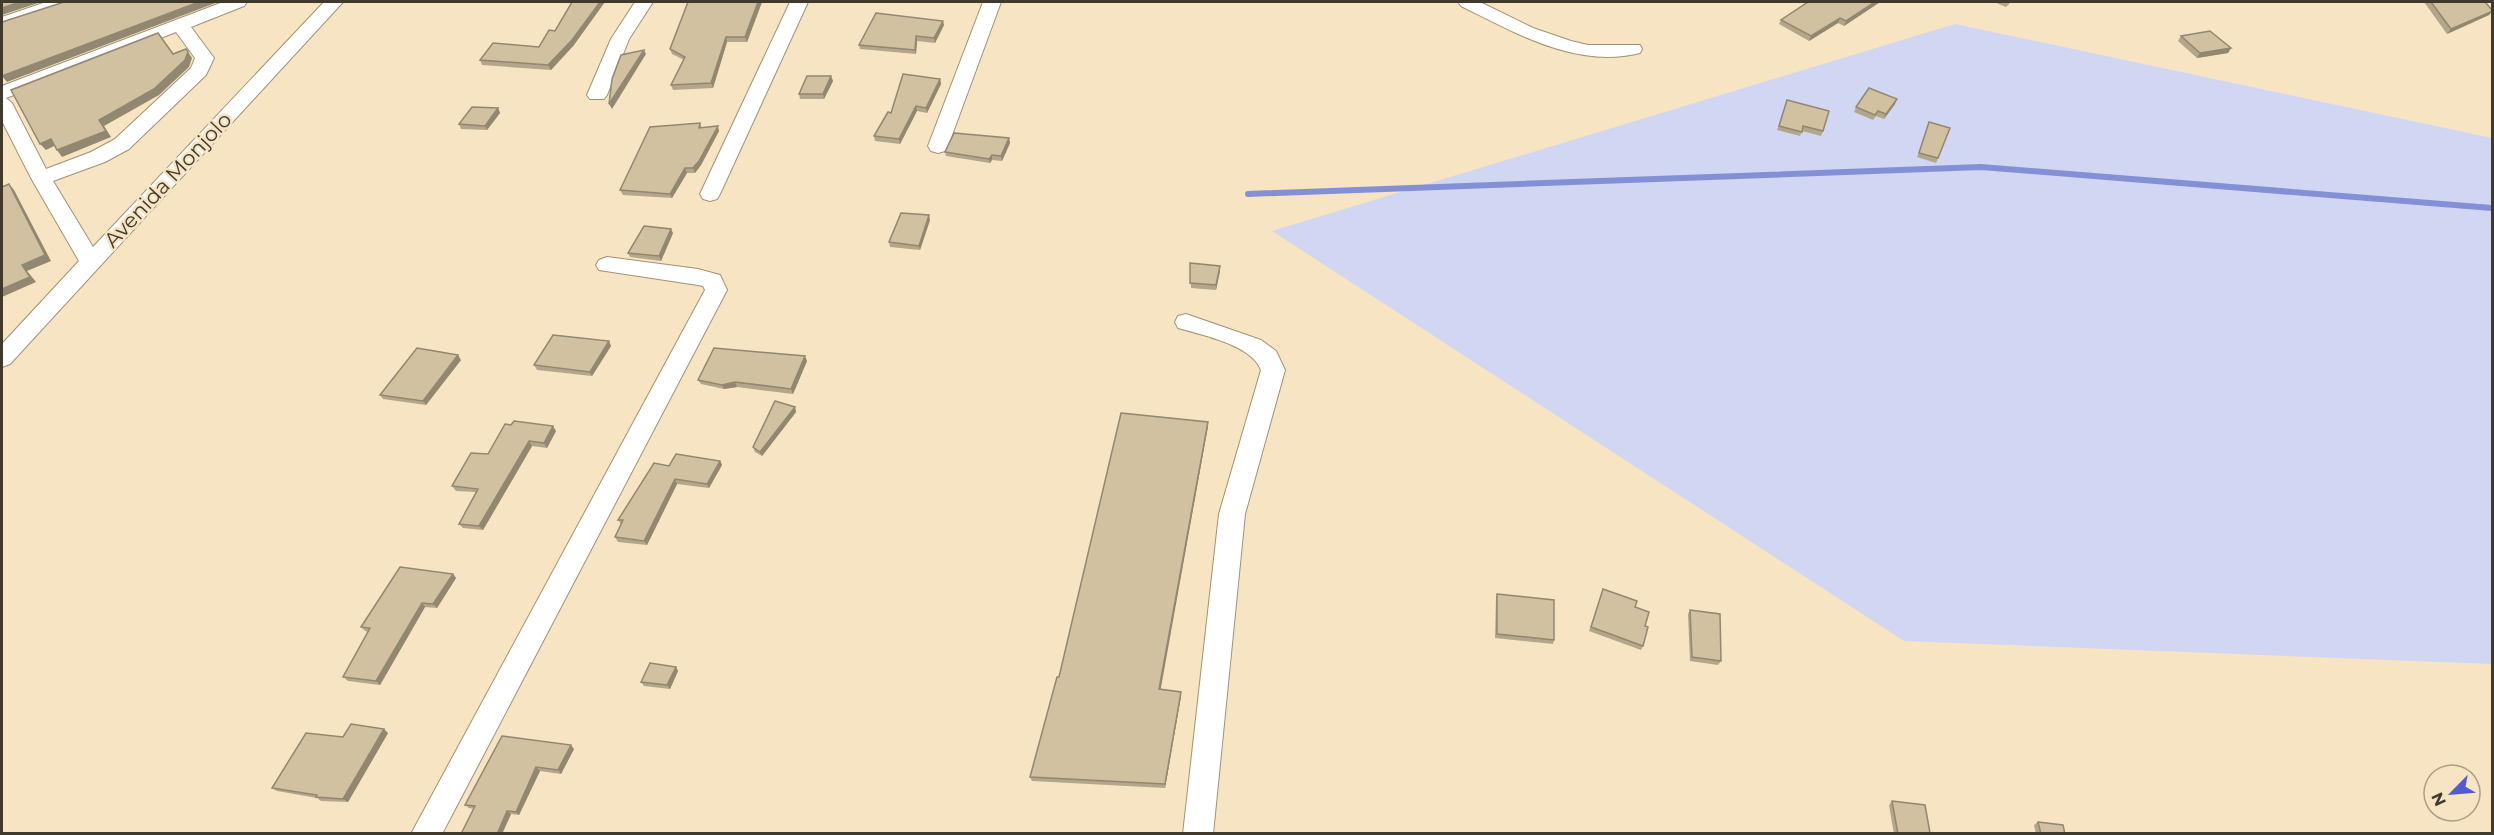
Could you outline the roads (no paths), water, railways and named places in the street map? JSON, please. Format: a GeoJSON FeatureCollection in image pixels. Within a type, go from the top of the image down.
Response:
{"type":"FeatureCollection","features":[{"type":"Feature","properties":{"kind":"street"},"geometry":{"type":"LineString","coordinates":[[2,23],[62,2]]}},
{"type":"Feature","properties":{"kind":"street"},"geometry":{"type":"LineString","coordinates":[[2,93],[238,2]]}},
{"type":"Feature","properties":{"kind":"street","name":"Avenida Monjolo"},"geometry":{"type":"LineString","coordinates":[[2,358],[334,2]]}},
{"type":"Feature","properties":{"kind":"street"},"geometry":{"type":"LineString","coordinates":[[597,95],[620,39],[644,2]]}},
{"type":"Feature","properties":{"kind":"street"},"geometry":{"type":"LineString","coordinates":[[710,194],[799,2]]}},
{"type":"Feature","properties":{"kind":"street"},"geometry":{"type":"LineString","coordinates":[[938,146],[992,2]]}},
{"type":"Feature","properties":{"kind":"street"},"geometry":{"type":"LineString","coordinates":[[1467,2],[1570,48],[1603,53],[1633,49]]}},
{"type":"Feature","properties":{"kind":"street"},"geometry":{"type":"LineString","coordinates":[[41,178],[98,157],[122,144],[199,71],[204,58],[178,24]]}},
{"type":"Feature","properties":{"kind":"street"},"geometry":{"type":"LineString","coordinates":[[2,103],[10,137],[41,178],[91,263]]}},
{"type":"Feature","properties":{"kind":"street"},"geometry":{"type":"LineString","coordinates":[[426,834],[603,506],[716,290],[712,280],[607,265]]}},
{"type":"Feature","properties":{"kind":"street"},"geometry":{"type":"LineString","coordinates":[[1186,322],[1216,330],[1249,344],[1267,355],[1273,370],[1232,514],[1198,834]]}},
{"type":"Feature","properties":{"kind":"waterway"},"geometry":{"type":"LineString","coordinates":[[1248,194],[1981,167],[2492,208]]}}]}
